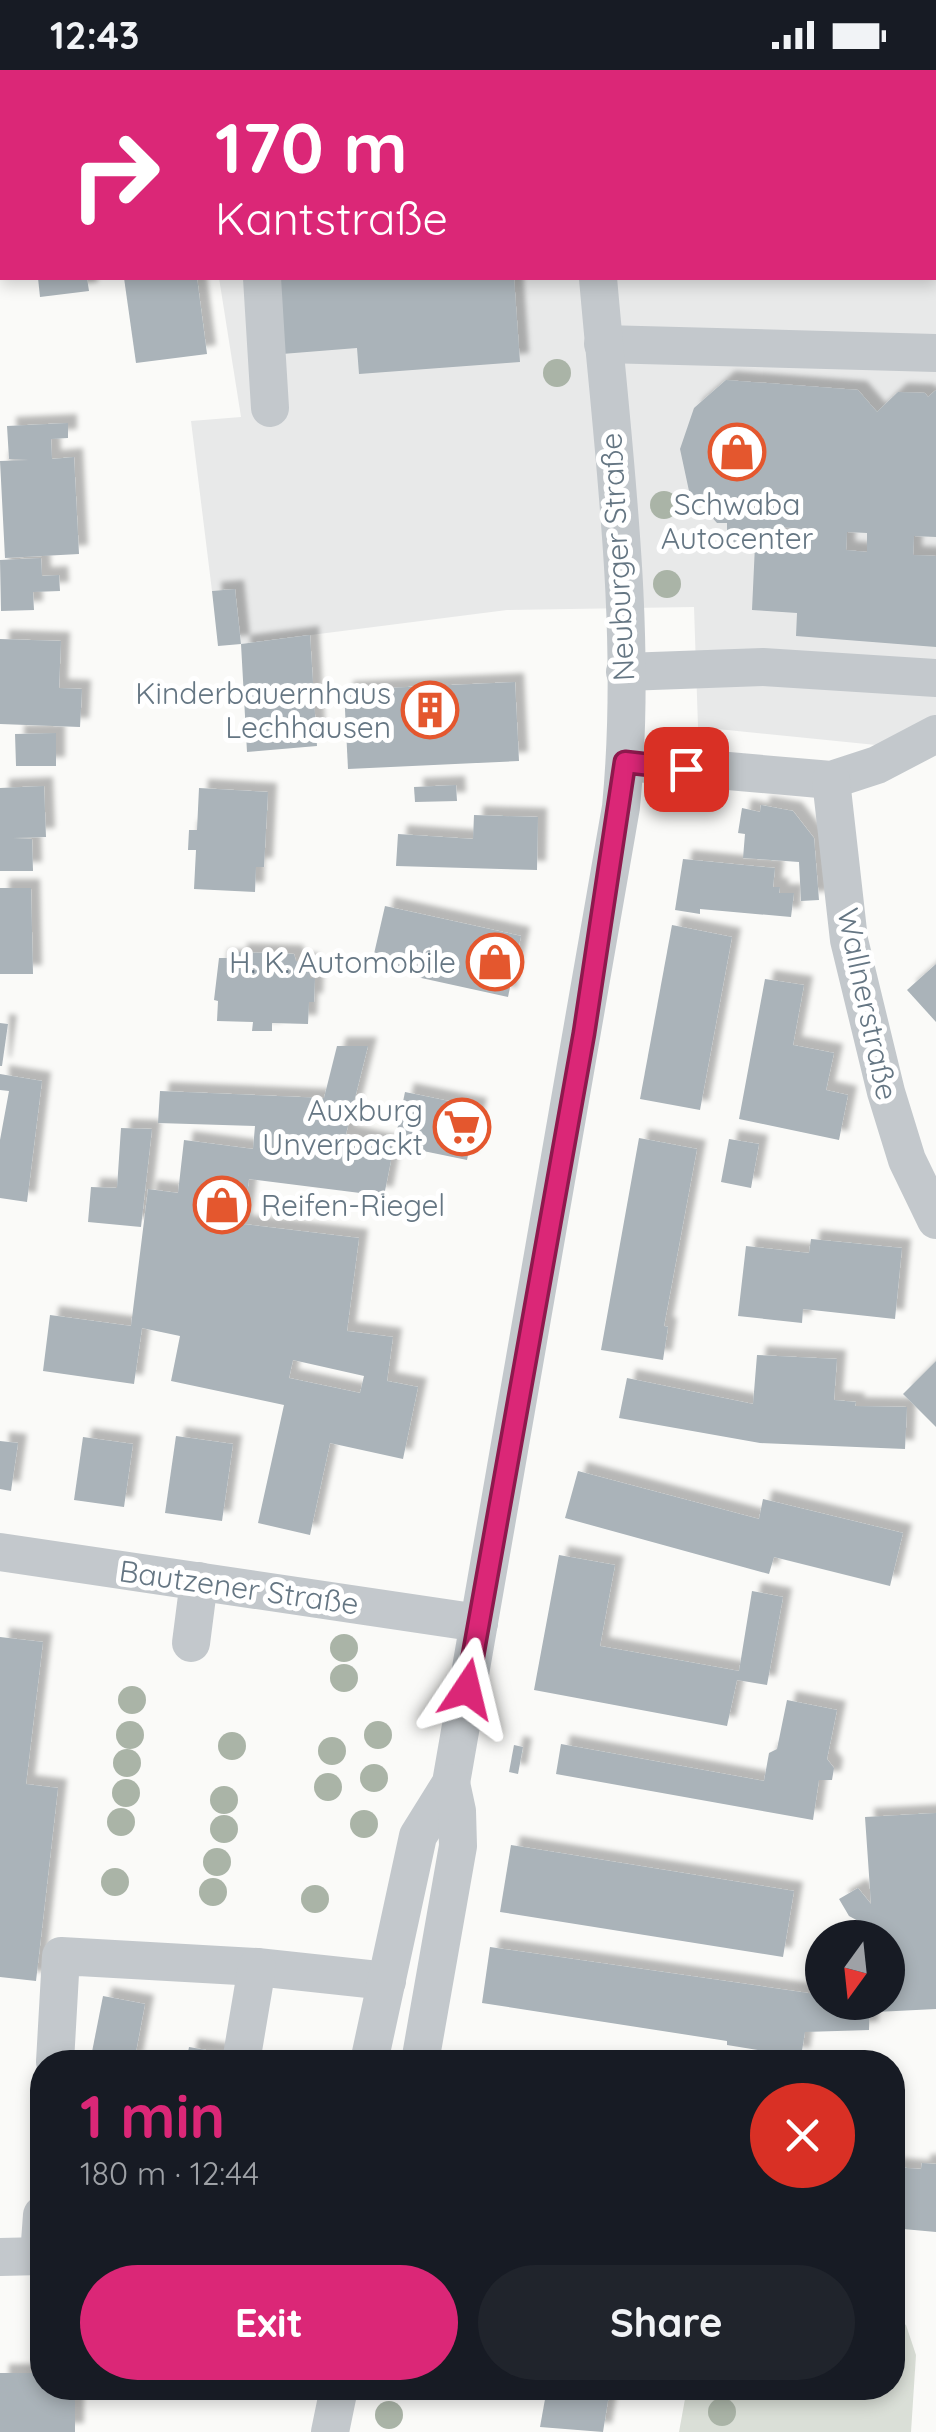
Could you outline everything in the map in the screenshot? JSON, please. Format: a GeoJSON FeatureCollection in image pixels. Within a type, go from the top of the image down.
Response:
{"type":"FeatureCollection","features":[{"type":"Feature","properties":{"kind":"street"},"geometry":{"type":"LineString","coordinates":[[262,280],[270,408]]}},
{"type":"Feature","properties":{"kind":"street","name":"Neuburger Straße"},"geometry":{"type":"LineString","coordinates":[[372,2050],[418,1836],[450,1783],[584,1033],[625,762],[620,548],[598,280]]}},
{"type":"Feature","properties":{"kind":"street"},"geometry":{"type":"LineString","coordinates":[[604,344],[936,352]]}},
{"type":"Feature","properties":{"kind":"street"},"geometry":{"type":"LineString","coordinates":[[625,672],[763,667],[936,678]]}},
{"type":"Feature","properties":{"kind":"street"},"geometry":{"type":"LineString","coordinates":[[625,762],[831,780],[876,766],[936,734]]}},
{"type":"Feature","properties":{"kind":"street","name":"Wallnerstraße"},"geometry":{"type":"LineString","coordinates":[[831,780],[849,940],[876,1054],[907,1160],[936,1220]]}},
{"type":"Feature","properties":{"kind":"street","name":"Bautzener Straße"},"geometry":{"type":"LineString","coordinates":[[0,1552],[479,1623]]}},
{"type":"Feature","properties":{"kind":"street"},"geometry":{"type":"LineString","coordinates":[[191,1643],[199,1581]]}},
{"type":"Feature","properties":{"kind":"street","name":"Neuburger Straße"},"geometry":{"type":"LineString","coordinates":[[422,2050],[458,1846],[457,1811],[450,1783]]}},
{"type":"Feature","properties":{"kind":"street"},"geometry":{"type":"LineString","coordinates":[[56,2050],[61,1956],[257,1967],[386,1981]]}},
{"type":"Feature","properties":{"kind":"street"},"geometry":{"type":"LineString","coordinates":[[243,2050],[257,1967]]}},
{"type":"Feature","properties":{"kind":"street"},"geometry":{"type":"LineString","coordinates":[[0,2256],[30,2256]]}},
{"type":"Feature","properties":{"kind":"street"},"geometry":{"type":"LineString","coordinates":[[330,2432],[337,2400]]}},
{"type":"Feature","properties":{"kind":"shaded area"},"geometry":{"type":"Polygon","coordinates":[[[219,280],[936,280],[936,715],[876,745],[698,727],[694,607],[507,610],[241,644],[235,589],[212,591],[191,421],[241,417],[219,280]]]}},
{"type":"Feature","properties":{"kind":"shaded area"},"geometry":{"type":"Polygon","coordinates":[[[906,2325],[916,2355],[911,2432],[679,2432],[685,2400],[905,2400],[906,2325]]]}},
{"type":"Feature","properties":{"kind":"building"},"geometry":{"type":"Polygon","coordinates":[[[38,280],[87,280],[89,291],[40,297],[38,280]]]}},
{"type":"Feature","properties":{"kind":"building"},"geometry":{"type":"Polygon","coordinates":[[[124,280],[197,280],[207,354],[136,363],[124,280]]]}},
{"type":"Feature","properties":{"kind":"building"},"geometry":{"type":"Polygon","coordinates":[[[276,280],[514,280],[520,362],[359,374],[357,348],[282,354],[276,280]]]}},
{"type":"Feature","properties":{"kind":"building"},"geometry":{"type":"Polygon","coordinates":[[[726,380],[858,390],[877,412],[898,392],[925,393],[928,397],[936,390],[936,537],[914,536],[913,555],[936,556],[936,647],[796,636],[797,613],[752,610],[755,545],[727,543],[727,523],[717,523],[689,491],[680,449],[694,408],[726,380]],[[781,527],[780,546],[800,547],[801,529],[781,527]],[[847,532],[846,550],[867,552],[867,533],[847,532]]]}},
{"type":"Feature","properties":{"kind":"building"},"geometry":{"type":"Polygon","coordinates":[[[68,423],[68,438],[51,439],[52,459],[74,457],[79,554],[5,558],[0,461],[29,460],[9,459],[7,426],[68,423]]]}},
{"type":"Feature","properties":{"kind":"building"},"geometry":{"type":"Polygon","coordinates":[[[41,558],[42,576],[59,575],[60,591],[33,592],[34,610],[1,611],[0,560],[41,558]]]}},
{"type":"Feature","properties":{"kind":"building"},"geometry":{"type":"Polygon","coordinates":[[[235,589],[241,644],[218,646],[212,591],[235,589]]]}},
{"type":"Feature","properties":{"kind":"building"},"geometry":{"type":"Polygon","coordinates":[[[310,635],[317,746],[247,752],[241,644],[310,635]]]}},
{"type":"Feature","properties":{"kind":"building"},"geometry":{"type":"Polygon","coordinates":[[[0,639],[61,641],[59,688],[82,689],[80,727],[0,724],[0,639]]]}},
{"type":"Feature","properties":{"kind":"building","name":"Kinderbauernhaus Lechhausen"},"geometry":{"type":"Polygon","coordinates":[[[515,682],[519,761],[348,769],[344,690],[515,682]]]}},
{"type":"Feature","properties":{"kind":"building"},"geometry":{"type":"Polygon","coordinates":[[[56,733],[56,766],[16,766],[15,734],[56,733]]]}},
{"type":"Feature","properties":{"kind":"building"},"geometry":{"type":"Polygon","coordinates":[[[456,785],[457,801],[415,802],[414,787],[456,785]]]}},
{"type":"Feature","properties":{"kind":"building"},"geometry":{"type":"Polygon","coordinates":[[[44,786],[46,837],[13,838],[32,839],[33,871],[0,871],[0,788],[44,786]]]}},
{"type":"Feature","properties":{"kind":"building"},"geometry":{"type":"Polygon","coordinates":[[[199,788],[268,792],[264,867],[256,867],[255,892],[194,889],[196,850],[188,850],[189,830],[197,830],[199,788]]]}},
{"type":"Feature","properties":{"kind":"building"},"geometry":{"type":"Polygon","coordinates":[[[761,805],[793,811],[814,838],[819,900],[801,901],[799,862],[743,858],[745,834],[738,833],[742,808],[760,812],[761,805]]]}},
{"type":"Feature","properties":{"kind":"building"},"geometry":{"type":"Polygon","coordinates":[[[474,815],[538,817],[537,870],[396,866],[398,834],[473,839],[474,815]]]}},
{"type":"Feature","properties":{"kind":"building"},"geometry":{"type":"Polygon","coordinates":[[[683,859],[775,868],[773,887],[780,887],[779,893],[794,893],[791,917],[675,910],[683,859]]]}},
{"type":"Feature","properties":{"kind":"building"},"geometry":{"type":"Polygon","coordinates":[[[0,888],[31,888],[33,974],[0,974],[0,888]]]}},
{"type":"Feature","properties":{"kind":"building"},"geometry":{"type":"Polygon","coordinates":[[[385,906],[521,936],[508,997],[371,967],[385,906]]]}},
{"type":"Feature","properties":{"kind":"building"},"geometry":{"type":"Polygon","coordinates":[[[672,925],[732,937],[700,1110],[640,1099],[672,925]]]}},
{"type":"Feature","properties":{"kind":"building"},"geometry":{"type":"Polygon","coordinates":[[[238,952],[294,954],[296,961],[310,962],[310,978],[315,978],[308,1024],[272,1023],[272,1031],[252,1031],[253,1022],[217,1021],[218,1001],[214,1000],[219,958],[238,958],[238,952]]]}},
{"type":"Feature","properties":{"kind":"building"},"geometry":{"type":"Polygon","coordinates":[[[936,964],[936,1022],[907,990],[936,964]]]}},
{"type":"Feature","properties":{"kind":"building"},"geometry":{"type":"Polygon","coordinates":[[[765,979],[804,985],[793,1045],[834,1053],[826,1090],[848,1095],[839,1140],[739,1119],[765,979]]]}},
{"type":"Feature","properties":{"kind":"building"},"geometry":{"type":"Polygon","coordinates":[[[0,1023],[8,1024],[2,1066],[0,1066],[0,1023]]]}},
{"type":"Feature","properties":{"kind":"building"},"geometry":{"type":"Polygon","coordinates":[[[337,1046],[368,1046],[346,1134],[394,1145],[384,1196],[249,1179],[243,1224],[359,1238],[347,1331],[393,1337],[387,1381],[418,1387],[403,1459],[330,1443],[310,1535],[258,1523],[284,1405],[171,1381],[180,1336],[142,1328],[134,1384],[43,1371],[50,1315],[131,1326],[148,1189],[178,1193],[184,1140],[253,1149],[255,1126],[158,1123],[160,1091],[324,1098],[337,1046]],[[293,1360],[289,1378],[360,1393],[364,1376],[293,1360]]]}},
{"type":"Feature","properties":{"kind":"building"},"geometry":{"type":"Polygon","coordinates":[[[0,1074],[42,1081],[27,1202],[0,1198],[0,1140],[9,1091],[0,1090],[0,1074]]]}},
{"type":"Feature","properties":{"kind":"building"},"geometry":{"type":"Polygon","coordinates":[[[405,1092],[478,1107],[467,1160],[394,1145],[405,1092]]]}},
{"type":"Feature","properties":{"kind":"building"},"geometry":{"type":"Polygon","coordinates":[[[121,1128],[152,1129],[141,1227],[88,1222],[91,1187],[117,1188],[121,1128]]]}},
{"type":"Feature","properties":{"kind":"building"},"geometry":{"type":"Polygon","coordinates":[[[639,1138],[697,1149],[664,1326],[668,1327],[663,1360],[601,1350],[639,1138]]]}},
{"type":"Feature","properties":{"kind":"building"},"geometry":{"type":"Polygon","coordinates":[[[729,1139],[759,1144],[751,1188],[721,1182],[729,1139]]]}},
{"type":"Feature","properties":{"kind":"building"},"geometry":{"type":"Polygon","coordinates":[[[811,1239],[902,1248],[895,1319],[803,1309],[802,1323],[738,1316],[746,1246],[809,1253],[811,1239]]]}},
{"type":"Feature","properties":{"kind":"building"},"geometry":{"type":"Polygon","coordinates":[[[757,1355],[837,1359],[834,1400],[856,1402],[855,1406],[907,1407],[905,1449],[760,1443],[619,1418],[627,1378],[753,1404],[757,1355]]]}},
{"type":"Feature","properties":{"kind":"building"},"geometry":{"type":"Polygon","coordinates":[[[936,1361],[936,1427],[903,1394],[936,1361]]]}},
{"type":"Feature","properties":{"kind":"building"},"geometry":{"type":"Polygon","coordinates":[[[176,1436],[233,1444],[222,1521],[165,1513],[176,1436]]]}},
{"type":"Feature","properties":{"kind":"building"},"geometry":{"type":"Polygon","coordinates":[[[83,1437],[133,1444],[124,1507],[74,1500],[83,1437]]]}},
{"type":"Feature","properties":{"kind":"building"},"geometry":{"type":"Polygon","coordinates":[[[0,1441],[18,1443],[11,1491],[0,1489],[0,1441]]]}},
{"type":"Feature","properties":{"kind":"building"},"geometry":{"type":"Polygon","coordinates":[[[578,1471],[759,1519],[763,1499],[903,1533],[890,1586],[774,1557],[769,1574],[565,1518],[578,1471]]]}},
{"type":"Feature","properties":{"kind":"building"},"geometry":{"type":"Polygon","coordinates":[[[559,1555],[615,1565],[600,1646],[739,1671],[752,1591],[783,1597],[767,1685],[737,1680],[727,1726],[534,1690],[559,1555]]]}},
{"type":"Feature","properties":{"kind":"building"},"geometry":{"type":"Polygon","coordinates":[[[0,1637],[43,1642],[26,1784],[58,1788],[36,1981],[0,1977],[0,1637]]]}},
{"type":"Feature","properties":{"kind":"building"},"geometry":{"type":"Polygon","coordinates":[[[787,1700],[837,1710],[827,1759],[834,1768],[832,1780],[819,1780],[813,1820],[556,1774],[561,1744],[764,1781],[769,1753],[777,1749],[787,1700]]]}},
{"type":"Feature","properties":{"kind":"building"},"geometry":{"type":"Polygon","coordinates":[[[514,1745],[523,1747],[518,1774],[509,1772],[514,1745]]]}},
{"type":"Feature","properties":{"kind":"building"},"geometry":{"type":"Polygon","coordinates":[[[936,1813],[936,2009],[905,2011],[905,1920],[856,1920],[849,1916],[839,1899],[858,1888],[871,1904],[865,1817],[936,1813]]]}},
{"type":"Feature","properties":{"kind":"building"},"geometry":{"type":"Polygon","coordinates":[[[511,1845],[794,1891],[783,1957],[500,1912],[511,1845]]]}},
{"type":"Feature","properties":{"kind":"building"},"geometry":{"type":"Polygon","coordinates":[[[490,1947],[805,1993],[805,2020],[869,2020],[869,2030],[805,2032],[802,2050],[758,2050],[727,2045],[727,2041],[482,2003],[490,1947]]]}},
{"type":"Feature","properties":{"kind":"building"},"geometry":{"type":"Polygon","coordinates":[[[103,1996],[145,2004],[136,2050],[92,2050],[103,1996]]]}},
{"type":"Feature","properties":{"kind":"building"},"geometry":{"type":"Polygon","coordinates":[[[922,2163],[936,2164],[936,2232],[905,2229],[905,2168],[921,2169],[922,2163]]]}},
{"type":"Feature","properties":{"kind":"building"},"geometry":{"type":"Polygon","coordinates":[[[0,2373],[30,2373],[30,2400],[75,2400],[75,2432],[0,2432],[0,2373]]]}},
{"type":"Feature","properties":{"kind":"building"},"geometry":{"type":"Polygon","coordinates":[[[545,2400],[608,2400],[603,2432],[540,2427],[545,2400]]]}},
{"type":"Feature","properties":{"kind":"place","name":"Schwaba Autocenter"},"geometry":{"type":"Point","coordinates":[737,452]}},
{"type":"Feature","properties":{"kind":"place","name":"Kinderbauernhaus Lechhausen"},"geometry":{"type":"Point","coordinates":[430,710]}},
{"type":"Feature","properties":{"kind":"place","name":"H. K. Automobile"},"geometry":{"type":"Point","coordinates":[495,962]}},
{"type":"Feature","properties":{"kind":"place","name":"Auxburg Unverpackt"},"geometry":{"type":"Point","coordinates":[462,1127]}},
{"type":"Feature","properties":{"kind":"place","name":"Reifen-Riegel"},"geometry":{"type":"Point","coordinates":[222,1205]}},
{"type":"Feature","properties":{"kind":"route"},"geometry":{"type":"LineString","coordinates":[[467,1689],[584,1033],[625,762],[686,769]]}}]}
